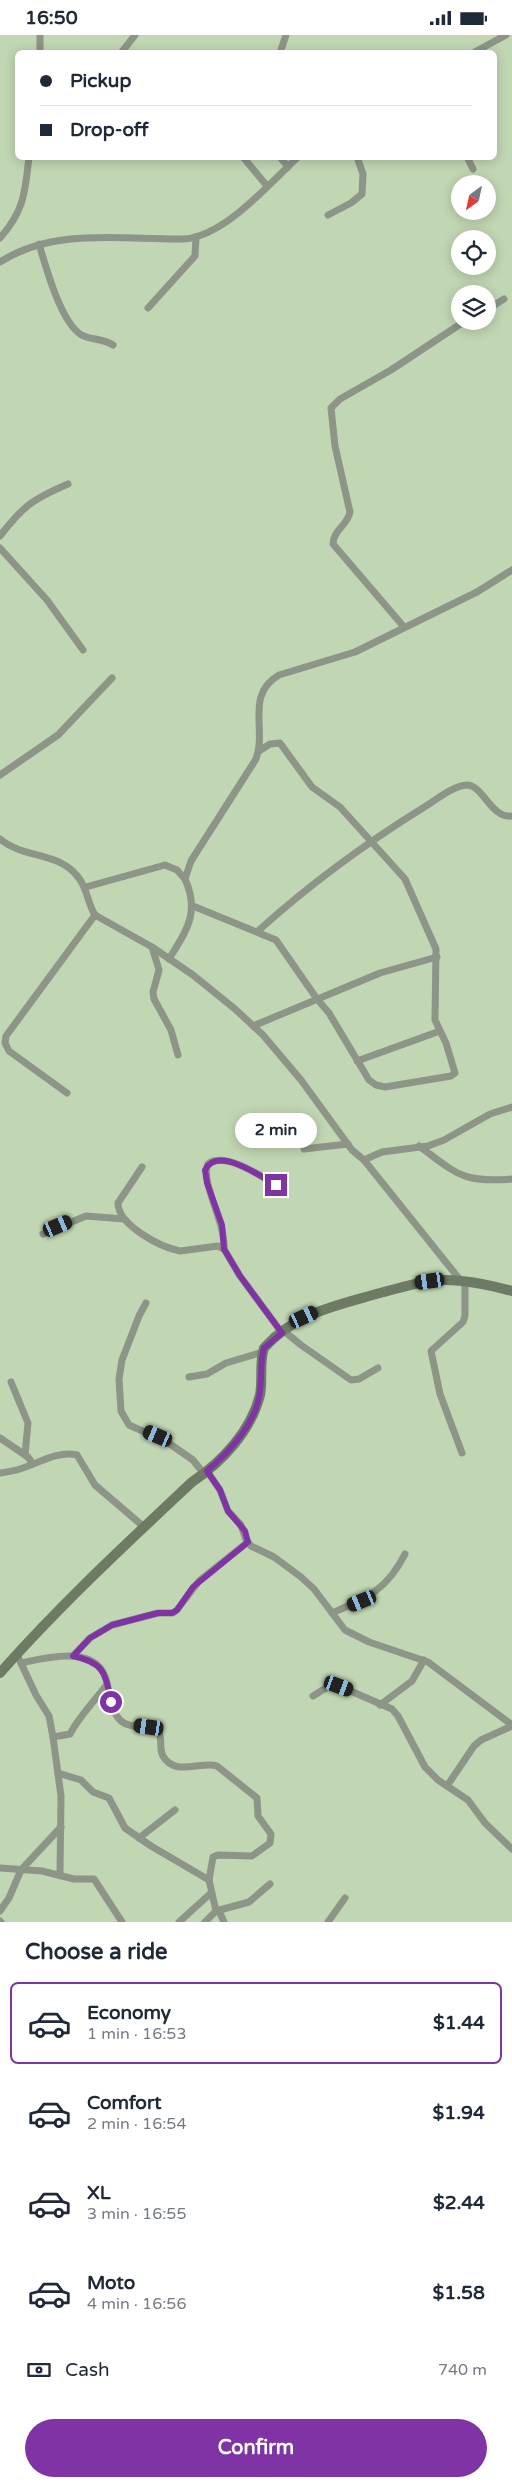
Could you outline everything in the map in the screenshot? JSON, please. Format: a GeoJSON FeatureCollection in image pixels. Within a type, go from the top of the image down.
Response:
{"type":"FeatureCollection","features":[{"type":"Feature","properties":{"kind":"street"},"geometry":{"type":"LineString","coordinates":[[40,35],[40,50]]}},
{"type":"Feature","properties":{"kind":"street"},"geometry":{"type":"LineString","coordinates":[[123,50],[135,35]]}},
{"type":"Feature","properties":{"kind":"street"},"geometry":{"type":"LineString","coordinates":[[281,50],[286,35]]}},
{"type":"Feature","properties":{"kind":"street"},"geometry":{"type":"LineString","coordinates":[[478,50],[506,35]]}},
{"type":"Feature","properties":{"kind":"street"},"geometry":{"type":"LineString","coordinates":[[0,238],[16,219],[23,204],[29,160]]}},
{"type":"Feature","properties":{"kind":"street"},"geometry":{"type":"LineString","coordinates":[[245,160],[267,186]]}},
{"type":"Feature","properties":{"kind":"street"},"geometry":{"type":"LineString","coordinates":[[282,160],[288,167]]}},
{"type":"Feature","properties":{"kind":"street"},"geometry":{"type":"LineString","coordinates":[[0,262],[13,254],[39,244],[78,238],[184,239],[196,237],[219,227],[295,160]]}},
{"type":"Feature","properties":{"kind":"street"},"geometry":{"type":"LineString","coordinates":[[328,215],[351,203],[362,193],[363,174],[358,160]]}},
{"type":"Feature","properties":{"kind":"street"},"geometry":{"type":"LineString","coordinates":[[468,160],[473,169]]}},
{"type":"Feature","properties":{"kind":"street"},"geometry":{"type":"LineString","coordinates":[[148,309],[195,256],[196,237]]}},
{"type":"Feature","properties":{"kind":"street"},"geometry":{"type":"LineString","coordinates":[[39,244],[56,294],[75,329],[80,335],[105,340],[113,345]]}},
{"type":"Feature","properties":{"kind":"street"},"geometry":{"type":"LineString","coordinates":[[496,304],[504,299]]}},
{"type":"Feature","properties":{"kind":"street"},"geometry":{"type":"LineString","coordinates":[[404,627],[333,543],[334,536],[348,519],[350,512],[335,446],[331,408],[340,399],[391,370],[451,330]]}},
{"type":"Feature","properties":{"kind":"street"},"geometry":{"type":"LineString","coordinates":[[0,536],[19,512],[37,497],[68,484]]}},
{"type":"Feature","properties":{"kind":"street"},"geometry":{"type":"LineString","coordinates":[[0,548],[47,600],[83,650]]}},
{"type":"Feature","properties":{"kind":"street"},"geometry":{"type":"LineString","coordinates":[[259,751],[259,707],[265,687],[270,681],[280,675],[355,652],[477,591],[512,571]]}},
{"type":"Feature","properties":{"kind":"street"},"geometry":{"type":"LineString","coordinates":[[0,775],[58,735],[112,678]]}},
{"type":"Feature","properties":{"kind":"street"},"geometry":{"type":"LineString","coordinates":[[185,879],[191,861],[259,751],[270,744],[280,743],[312,787],[340,807],[405,879],[434,941],[437,957],[435,1014],[455,1067],[455,1073],[451,1076],[385,1087],[376,1085],[369,1080],[330,1013],[317,999],[276,940],[193,905]]}},
{"type":"Feature","properties":{"kind":"street"},"geometry":{"type":"LineString","coordinates":[[258,931],[306,889],[395,825],[436,800],[467,785],[474,787],[501,815],[512,817]]}},
{"type":"Feature","properties":{"kind":"street"},"geometry":{"type":"LineString","coordinates":[[0,839],[18,851],[53,858],[66,864],[86,887],[90,908],[94,915],[152,947],[228,1003],[253,1026],[306,1086],[348,1144],[364,1160],[463,1282],[465,1316],[463,1322],[431,1351],[440,1394],[462,1453]]}},
{"type":"Feature","properties":{"kind":"street"},"geometry":{"type":"LineString","coordinates":[[86,887],[164,865],[177,870],[185,879],[193,898],[193,905],[184,934],[169,959]]}},
{"type":"Feature","properties":{"kind":"street"},"geometry":{"type":"LineString","coordinates":[[67,1093],[9,1051],[5,1043],[8,1030],[94,915]]}},
{"type":"Feature","properties":{"kind":"street"},"geometry":{"type":"LineString","coordinates":[[152,947],[159,970],[153,991],[154,999],[171,1030],[178,1055]]}},
{"type":"Feature","properties":{"kind":"street"},"geometry":{"type":"LineString","coordinates":[[253,1026],[380,973],[437,957]]}},
{"type":"Feature","properties":{"kind":"street"},"geometry":{"type":"LineString","coordinates":[[0,1030],[8,1030]]}},
{"type":"Feature","properties":{"kind":"street"},"geometry":{"type":"LineString","coordinates":[[358,1061],[440,1031]]}},
{"type":"Feature","properties":{"kind":"street"},"geometry":{"type":"LineString","coordinates":[[364,1160],[382,1152],[428,1146],[444,1140],[490,1114],[512,1107]]}},
{"type":"Feature","properties":{"kind":"street"},"geometry":{"type":"LineString","coordinates":[[304,1149],[348,1144]]}},
{"type":"Feature","properties":{"kind":"street"},"geometry":{"type":"LineString","coordinates":[[418,1146],[460,1176],[485,1180],[512,1179]]}},
{"type":"Feature","properties":{"kind":"street"},"geometry":{"type":"LineString","coordinates":[[276,1185],[227,1161],[218,1159],[208,1164],[205,1176],[222,1225],[224,1249],[240,1276],[283,1332],[352,1380],[359,1379],[378,1368]]}},
{"type":"Feature","properties":{"kind":"street"},"geometry":{"type":"LineString","coordinates":[[142,1167],[118,1203],[118,1212],[124,1219],[144,1235],[180,1251],[218,1246],[224,1249]]}},
{"type":"Feature","properties":{"kind":"street"},"geometry":{"type":"LineString","coordinates":[[43,1234],[86,1216],[124,1219]]}},
{"type":"Feature","properties":{"kind":"street"},"geometry":{"type":"LineString","coordinates":[[0,1673],[19,1658],[58,1610],[192,1482],[231,1449],[256,1407],[260,1393],[263,1352],[269,1343],[283,1332],[304,1317],[338,1304],[420,1283],[441,1280],[512,1291]]}},
{"type":"Feature","properties":{"kind":"street"},"geometry":{"type":"LineString","coordinates":[[146,1303],[122,1360],[119,1379],[120,1411],[129,1425],[167,1441],[205,1472],[220,1490],[228,1511],[245,1531],[248,1542],[256,1549],[274,1557],[302,1577],[314,1589],[345,1630],[353,1635],[424,1660],[512,1726],[480,1740],[447,1785]]}},
{"type":"Feature","properties":{"kind":"street"},"geometry":{"type":"LineString","coordinates":[[189,1377],[207,1374],[226,1363],[263,1352]]}},
{"type":"Feature","properties":{"kind":"street"},"geometry":{"type":"LineString","coordinates":[[11,1382],[28,1423],[25,1455]]}},
{"type":"Feature","properties":{"kind":"street"},"geometry":{"type":"LineString","coordinates":[[0,1438],[25,1455],[32,1463]]}},
{"type":"Feature","properties":{"kind":"street"},"geometry":{"type":"LineString","coordinates":[[0,1473],[22,1469],[32,1463],[68,1454],[77,1455],[95,1485],[144,1527]]}},
{"type":"Feature","properties":{"kind":"street"},"geometry":{"type":"LineString","coordinates":[[73,1656],[90,1638],[112,1625],[158,1613],[172,1613],[177,1610],[193,1587],[248,1542]]}},
{"type":"Feature","properties":{"kind":"street"},"geometry":{"type":"LineString","coordinates":[[332,1613],[362,1601],[383,1587],[405,1554]]}},
{"type":"Feature","properties":{"kind":"street"},"geometry":{"type":"LineString","coordinates":[[19,1658],[73,1656],[96,1663],[103,1670],[108,1683],[111,1702],[119,1719],[126,1724],[157,1730],[161,1736],[161,1754],[170,1763],[183,1767],[218,1766],[259,1800],[258,1816],[271,1834],[271,1841],[264,1849],[252,1856],[214,1856],[209,1880],[217,1911],[224,1922]]}},
{"type":"Feature","properties":{"kind":"street"},"geometry":{"type":"LineString","coordinates":[[19,1658],[36,1695],[49,1716],[53,1737],[58,1773],[60,1874]]}},
{"type":"Feature","properties":{"kind":"street"},"geometry":{"type":"LineString","coordinates":[[380,1705],[412,1681],[424,1660]]}},
{"type":"Feature","properties":{"kind":"street"},"geometry":{"type":"LineString","coordinates":[[53,1737],[70,1734],[80,1716],[108,1683]]}},
{"type":"Feature","properties":{"kind":"street"},"geometry":{"type":"LineString","coordinates":[[313,1696],[329,1686],[339,1686],[392,1709],[398,1716],[424,1767],[468,1800],[485,1823],[512,1849]]}},
{"type":"Feature","properties":{"kind":"street"},"geometry":{"type":"LineString","coordinates":[[58,1773],[81,1780],[94,1792],[108,1798],[122,1824],[139,1838],[209,1880]]}},
{"type":"Feature","properties":{"kind":"street"},"geometry":{"type":"LineString","coordinates":[[139,1838],[175,1810]]}},
{"type":"Feature","properties":{"kind":"street"},"geometry":{"type":"LineString","coordinates":[[0,1911],[9,1898],[21,1870],[60,1827]]}},
{"type":"Feature","properties":{"kind":"street"},"geometry":{"type":"LineString","coordinates":[[0,1868],[42,1871],[74,1879],[92,1878],[96,1881],[112,1911],[122,1922]]}},
{"type":"Feature","properties":{"kind":"street"},"geometry":{"type":"LineString","coordinates":[[205,1922],[217,1911],[249,1902],[270,1884]]}},
{"type":"Feature","properties":{"kind":"street"},"geometry":{"type":"LineString","coordinates":[[179,1922],[211,1893]]}},
{"type":"Feature","properties":{"kind":"street"},"geometry":{"type":"LineString","coordinates":[[328,1922],[345,1898]]}},
{"type":"Feature","properties":{"kind":"route"},"geometry":{"type":"LineString","coordinates":[[111,1702],[103,1670],[96,1663],[88,1659],[73,1656],[90,1638],[112,1625],[132,1619],[141,1619],[158,1613],[172,1613],[177,1610],[199,1581],[248,1542],[245,1531],[232,1518],[220,1490],[207,1471],[231,1449],[250,1419],[260,1393],[264,1348],[282,1333],[266,1308],[240,1276],[224,1249],[225,1238],[222,1225],[207,1183],[205,1170],[208,1164],[218,1159],[237,1165],[276,1185]]}}]}
